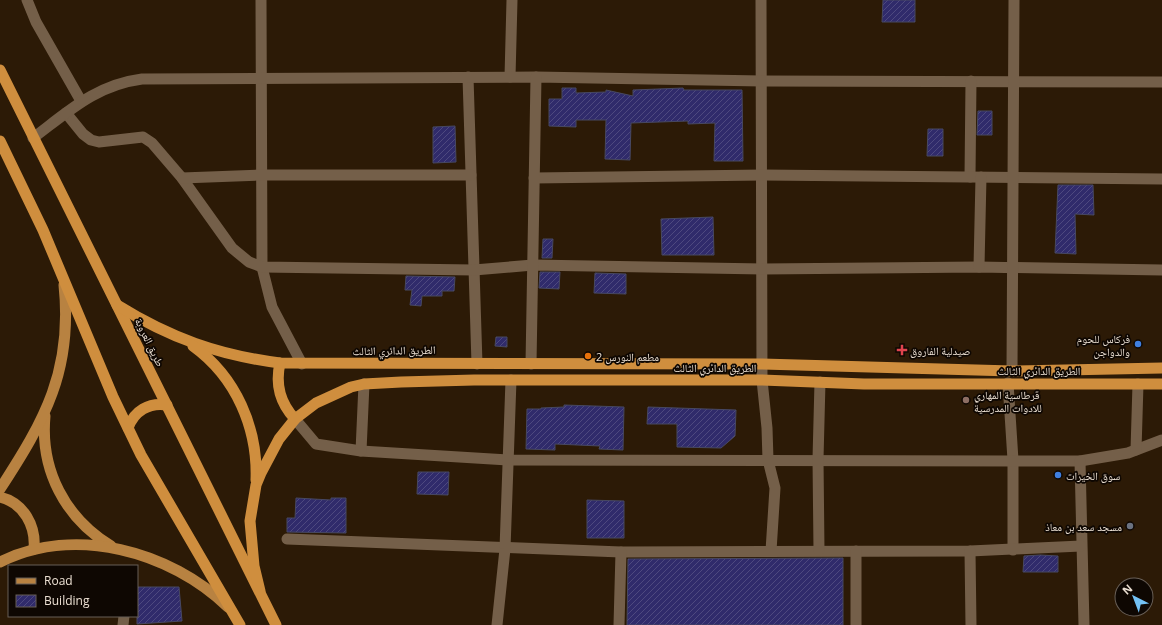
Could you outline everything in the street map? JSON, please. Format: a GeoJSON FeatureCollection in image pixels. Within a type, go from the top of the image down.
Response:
{"type":"FeatureCollection","features":[{"type":"Feature","properties":{"kind":"highway","name":"طريق العروبة"},"geometry":{"type":"LineString","coordinates":[[0,70],[276,625]]}},
{"type":"Feature","properties":{"kind":"highway"},"geometry":{"type":"LineString","coordinates":[[0,141],[43,230],[64,282],[128,428],[171,509],[240,625]]}},
{"type":"Feature","properties":{"kind":"highway","name":"الطريق الدائري الثالث"},"geometry":{"type":"LineString","coordinates":[[117,305],[186,341],[242,357],[280,363],[762,364],[1012,371],[1162,368]]}},
{"type":"Feature","properties":{"kind":"highway"},"geometry":{"type":"LineString","coordinates":[[186,341],[210,360],[220,371],[229,383],[244,410],[256,454],[256,485]]}},
{"type":"Feature","properties":{"kind":"highway"},"geometry":{"type":"LineString","coordinates":[[280,363],[277,380],[280,398],[284,406],[296,419]]}},
{"type":"Feature","properties":{"kind":"highway","name":"الطريق الدائري الثالث"},"geometry":{"type":"LineString","coordinates":[[260,591],[254,566],[250,534],[251,507],[256,485],[275,444],[296,419],[316,402],[327,396],[364,384],[437,380],[762,380],[864,384],[1162,384]]}},
{"type":"Feature","properties":{"kind":"highway"},"geometry":{"type":"LineString","coordinates":[[128,428],[134,417],[143,408],[155,404],[167,406]]}},
{"type":"Feature","properties":{"kind":"main road"},"geometry":{"type":"LineString","coordinates":[[0,489],[45,413],[58,378],[64,349],[66,312],[64,282]]}},
{"type":"Feature","properties":{"kind":"main road"},"geometry":{"type":"LineString","coordinates":[[45,413],[44,443],[50,472],[62,498],[70,511],[90,532],[115,549]]}},
{"type":"Feature","properties":{"kind":"main road"},"geometry":{"type":"LineString","coordinates":[[0,497],[15,504],[26,514],[32,527],[34,549]]}},
{"type":"Feature","properties":{"kind":"main road"},"geometry":{"type":"LineString","coordinates":[[0,562],[34,549],[77,545],[115,549],[148,557],[179,571],[208,589],[233,611]]}},
{"type":"Feature","properties":{"kind":"street"},"geometry":{"type":"LineString","coordinates":[[27,0],[36,22],[81,101]]}},
{"type":"Feature","properties":{"kind":"street"},"geometry":{"type":"LineString","coordinates":[[261,0],[262,267],[272,307],[302,364]]}},
{"type":"Feature","properties":{"kind":"street"},"geometry":{"type":"LineString","coordinates":[[510,77],[512,0]]}},
{"type":"Feature","properties":{"kind":"street"},"geometry":{"type":"LineString","coordinates":[[761,0],[763,175],[762,380],[768,460],[775,488],[771,551]]}},
{"type":"Feature","properties":{"kind":"street"},"geometry":{"type":"LineString","coordinates":[[1012,371],[1014,0]]}},
{"type":"Feature","properties":{"kind":"street"},"geometry":{"type":"LineString","coordinates":[[468,77],[477,364]]}},
{"type":"Feature","properties":{"kind":"street"},"geometry":{"type":"LineString","coordinates":[[531,364],[536,77]]}},
{"type":"Feature","properties":{"kind":"street"},"geometry":{"type":"LineString","coordinates":[[33,138],[81,101],[110,86],[137,80],[536,77],[762,81],[1162,82]]}},
{"type":"Feature","properties":{"kind":"street"},"geometry":{"type":"LineString","coordinates":[[971,81],[979,267]]}},
{"type":"Feature","properties":{"kind":"street"},"geometry":{"type":"LineString","coordinates":[[66,113],[83,134],[91,140],[99,142],[143,137],[152,143],[182,178],[232,248],[249,262],[262,267],[474,270],[533,266],[763,269],[979,267],[1162,270]]}},
{"type":"Feature","properties":{"kind":"street"},"geometry":{"type":"LineString","coordinates":[[182,178],[261,175],[471,175]]}},
{"type":"Feature","properties":{"kind":"street"},"geometry":{"type":"LineString","coordinates":[[534,178],[763,175],[1162,179]]}},
{"type":"Feature","properties":{"kind":"street"},"geometry":{"type":"LineString","coordinates":[[497,625],[505,549],[510,380]]}},
{"type":"Feature","properties":{"kind":"street"},"geometry":{"type":"LineString","coordinates":[[819,550],[818,459],[820,382]]}},
{"type":"Feature","properties":{"kind":"street"},"geometry":{"type":"LineString","coordinates":[[1008,383],[1012,460],[1013,550]]}},
{"type":"Feature","properties":{"kind":"street"},"geometry":{"type":"LineString","coordinates":[[361,451],[364,384]]}},
{"type":"Feature","properties":{"kind":"street"},"geometry":{"type":"LineString","coordinates":[[1136,450],[1138,384]]}},
{"type":"Feature","properties":{"kind":"street"},"geometry":{"type":"LineString","coordinates":[[296,419],[316,444],[361,451],[508,460],[1080,460],[1128,453],[1162,440]]}},
{"type":"Feature","properties":{"kind":"street"},"geometry":{"type":"LineString","coordinates":[[1080,460],[1084,625]]}},
{"type":"Feature","properties":{"kind":"street"},"geometry":{"type":"LineString","coordinates":[[287,539],[505,549],[621,552],[819,550],[970,551],[1081,546]]}},
{"type":"Feature","properties":{"kind":"street"},"geometry":{"type":"LineString","coordinates":[[856,551],[856,625]]}},
{"type":"Feature","properties":{"kind":"street"},"geometry":{"type":"LineString","coordinates":[[970,551],[971,625]]}},
{"type":"Feature","properties":{"kind":"street"},"geometry":{"type":"LineString","coordinates":[[619,625],[621,552]]}},
{"type":"Feature","properties":{"kind":"building"},"geometry":{"type":"Polygon","coordinates":[[[883,0],[915,0],[915,22],[882,22],[883,0]]]}},
{"type":"Feature","properties":{"kind":"building"},"geometry":{"type":"Polygon","coordinates":[[[562,88],[576,88],[576,93],[606,92],[606,90],[633,96],[633,90],[683,88],[684,90],[742,90],[743,161],[714,161],[715,123],[688,124],[688,121],[631,123],[630,160],[605,159],[606,120],[576,120],[576,127],[549,126],[549,99],[562,99],[562,88]]]}},
{"type":"Feature","properties":{"kind":"building"},"geometry":{"type":"Polygon","coordinates":[[[978,111],[992,111],[992,135],[977,135],[978,111]]]}},
{"type":"Feature","properties":{"kind":"building"},"geometry":{"type":"Polygon","coordinates":[[[455,126],[456,162],[433,163],[433,127],[455,126]]]}},
{"type":"Feature","properties":{"kind":"building"},"geometry":{"type":"Polygon","coordinates":[[[928,129],[943,129],[943,156],[927,156],[928,129]]]}},
{"type":"Feature","properties":{"kind":"building"},"geometry":{"type":"Polygon","coordinates":[[[1058,185],[1093,185],[1094,215],[1075,214],[1076,254],[1055,253],[1058,185]]]}},
{"type":"Feature","properties":{"kind":"building"},"geometry":{"type":"Polygon","coordinates":[[[713,217],[714,255],[662,255],[661,219],[713,217]]]}},
{"type":"Feature","properties":{"kind":"building"},"geometry":{"type":"Polygon","coordinates":[[[543,239],[553,239],[552,258],[542,258],[543,239]]]}},
{"type":"Feature","properties":{"kind":"building"},"geometry":{"type":"Polygon","coordinates":[[[540,272],[560,272],[559,289],[539,288],[540,272]]]}},
{"type":"Feature","properties":{"kind":"building"},"geometry":{"type":"Polygon","coordinates":[[[595,273],[626,274],[626,294],[594,293],[595,273]]]}},
{"type":"Feature","properties":{"kind":"building"},"geometry":{"type":"Polygon","coordinates":[[[406,276],[455,277],[454,291],[442,291],[442,296],[422,296],[421,306],[410,305],[412,290],[405,290],[406,276]]]}},
{"type":"Feature","properties":{"kind":"building"},"geometry":{"type":"Polygon","coordinates":[[[496,337],[507,337],[507,347],[495,346],[496,337]]]}},
{"type":"Feature","properties":{"kind":"building"},"geometry":{"type":"Polygon","coordinates":[[[564,405],[624,407],[623,450],[599,449],[600,446],[555,444],[555,450],[526,449],[527,409],[564,407],[564,405]]]}},
{"type":"Feature","properties":{"kind":"building"},"geometry":{"type":"Polygon","coordinates":[[[648,407],[736,410],[735,436],[721,448],[677,447],[677,424],[647,424],[648,407]]]}},
{"type":"Feature","properties":{"kind":"building"},"geometry":{"type":"Polygon","coordinates":[[[418,472],[449,472],[448,495],[417,494],[418,472]]]}},
{"type":"Feature","properties":{"kind":"building"},"geometry":{"type":"Polygon","coordinates":[[[296,498],[331,500],[331,498],[346,498],[346,533],[287,532],[287,518],[295,518],[296,498]]]}},
{"type":"Feature","properties":{"kind":"building"},"geometry":{"type":"Polygon","coordinates":[[[587,500],[624,501],[624,538],[587,538],[587,500]]]}},
{"type":"Feature","properties":{"kind":"building"},"geometry":{"type":"Polygon","coordinates":[[[1024,556],[1058,556],[1058,572],[1023,572],[1024,556]]]}},
{"type":"Feature","properties":{"kind":"building"},"geometry":{"type":"Polygon","coordinates":[[[843,558],[843,625],[627,625],[628,559],[843,558]]]}},
{"type":"Feature","properties":{"kind":"building"},"geometry":{"type":"Polygon","coordinates":[[[138,587],[179,587],[182,621],[137,624],[138,587]]]}},
{"type":"Feature","properties":{"kind":"place","name":"فركاس للحوم والدواجن"},"geometry":{"type":"Point","coordinates":[1138,344]}},
{"type":"Feature","properties":{"kind":"place","name":"صيدلية الفاروق"},"geometry":{"type":"Point","coordinates":[902,350]}},
{"type":"Feature","properties":{"kind":"place","name":"مطعم النورس 2"},"geometry":{"type":"Point","coordinates":[588,356]}},
{"type":"Feature","properties":{"kind":"place","name":"قرطاسية المهاري للادوات المدرسية"},"geometry":{"type":"Point","coordinates":[966,400]}},
{"type":"Feature","properties":{"kind":"place","name":"سوق الخيرات"},"geometry":{"type":"Point","coordinates":[1058,475]}},
{"type":"Feature","properties":{"kind":"place","name":"مسجد سعد بن معاذ"},"geometry":{"type":"Point","coordinates":[1130,526]}}]}
